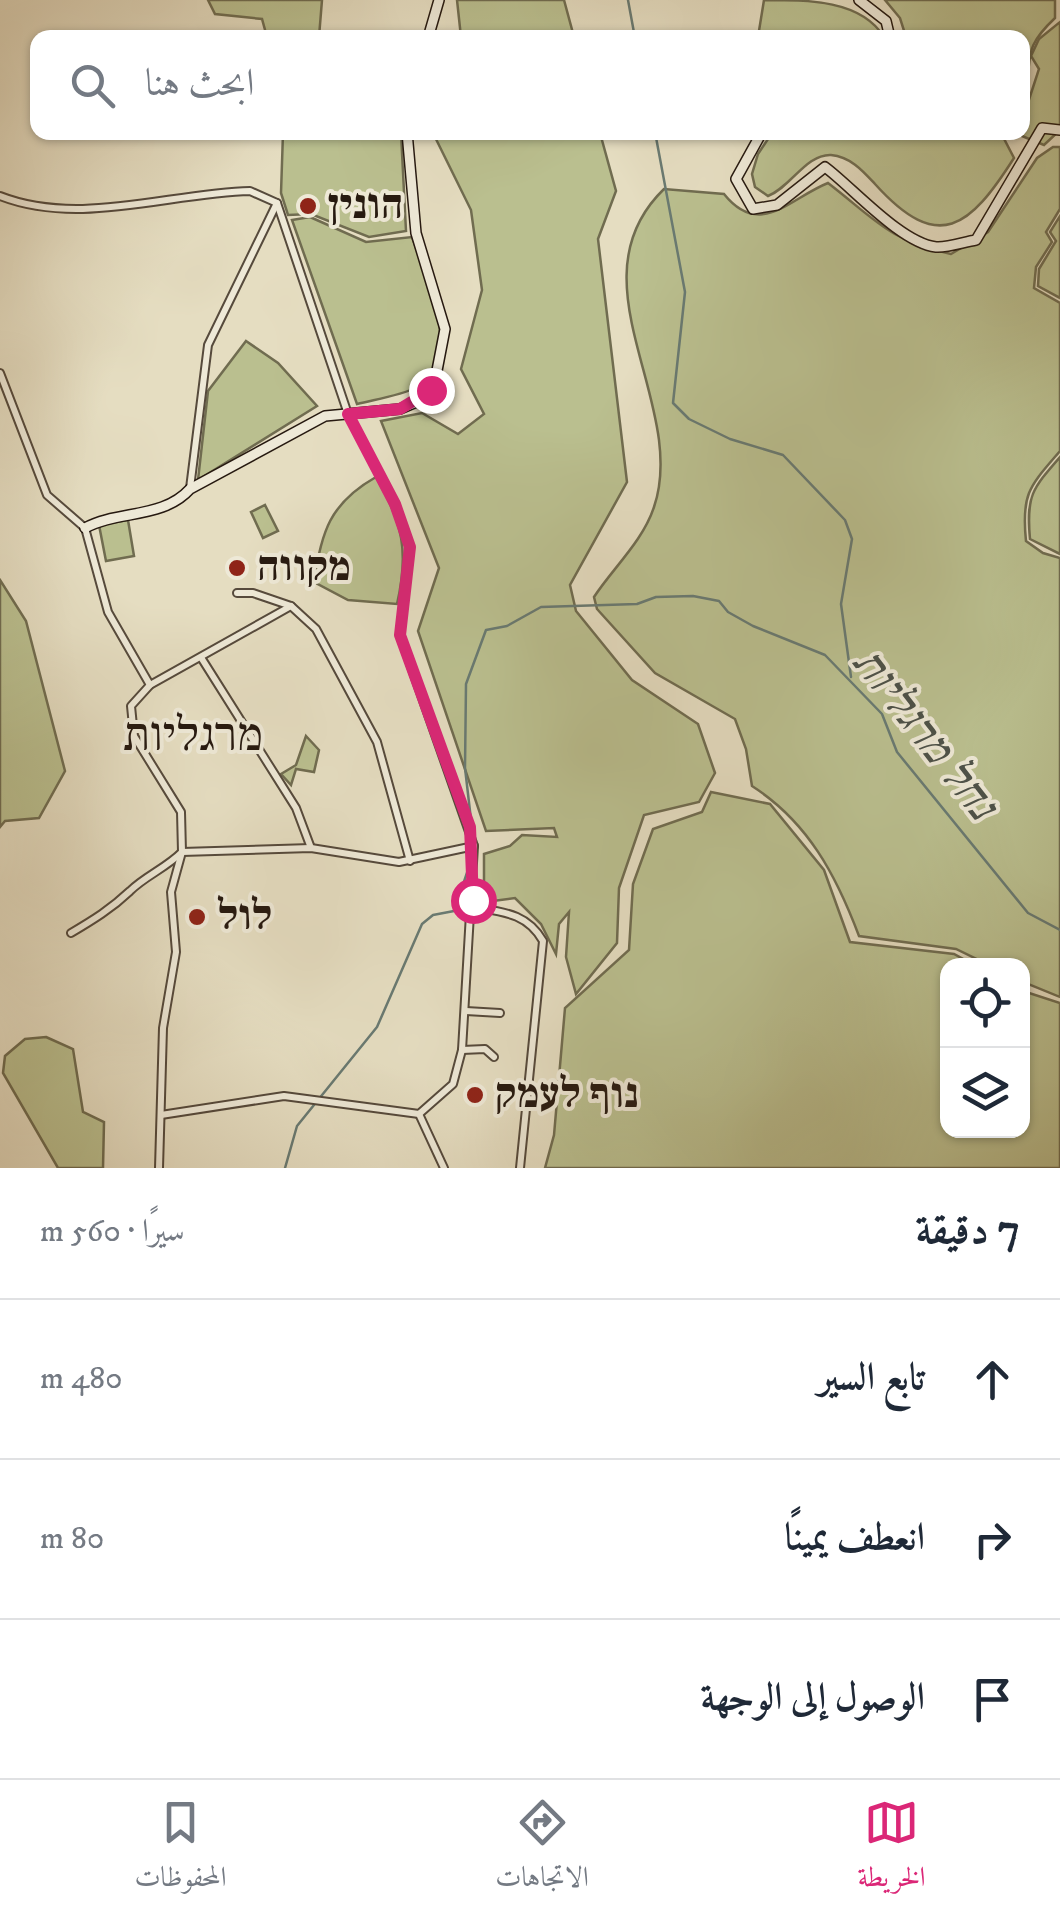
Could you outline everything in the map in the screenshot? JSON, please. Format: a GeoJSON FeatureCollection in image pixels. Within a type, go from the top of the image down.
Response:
{"type":"FeatureCollection","features":[{"type":"Feature","properties":{"kind":"street"},"geometry":{"type":"LineString","coordinates":[[430,30],[439,0]]}},
{"type":"Feature","properties":{"kind":"street"},"geometry":{"type":"LineString","coordinates":[[859,0],[886,21],[888,30]]}},
{"type":"Feature","properties":{"kind":"street"},"geometry":{"type":"LineString","coordinates":[[758,140],[736,179],[753,209],[777,205],[826,166],[859,192],[878,217],[934,247],[976,240],[1042,128],[1060,130]]}},
{"type":"Feature","properties":{"kind":"street"},"geometry":{"type":"LineString","coordinates":[[84,528],[106,517],[174,504],[190,489],[325,416],[380,413],[414,404],[431,390],[440,366],[445,328],[416,233],[409,140]]}},
{"type":"Feature","properties":{"kind":"street"},"geometry":{"type":"LineString","coordinates":[[0,196],[38,207],[71,208],[250,191],[276,203],[348,414],[395,504],[410,547],[400,635],[474,846],[462,1050],[453,1084],[419,1114],[284,1096],[161,1115]]}},
{"type":"Feature","properties":{"kind":"street"},"geometry":{"type":"LineString","coordinates":[[190,489],[208,346],[276,203]]}},
{"type":"Feature","properties":{"kind":"street"},"geometry":{"type":"LineString","coordinates":[[0,373],[47,495],[84,528],[108,612],[150,685]]}},
{"type":"Feature","properties":{"kind":"street"},"geometry":{"type":"LineString","coordinates":[[237,593],[254,593],[291,606],[316,629],[377,742],[410,861]]}},
{"type":"Feature","properties":{"kind":"street"},"geometry":{"type":"LineString","coordinates":[[159,1168],[163,1028],[176,952],[171,892],[182,852],[181,812],[130,722],[131,706],[150,685],[291,606]]}},
{"type":"Feature","properties":{"kind":"street"},"geometry":{"type":"LineString","coordinates":[[202,659],[296,808],[311,848]]}},
{"type":"Feature","properties":{"kind":"street"},"geometry":{"type":"LineString","coordinates":[[70,933],[118,906],[130,890],[182,852],[311,848],[385,862],[410,861],[474,846]]}},
{"type":"Feature","properties":{"kind":"street"},"geometry":{"type":"LineString","coordinates":[[473,907],[520,916],[534,926],[543,942],[520,1168]]}},
{"type":"Feature","properties":{"kind":"street"},"geometry":{"type":"LineString","coordinates":[[466,1011],[500,1013]]}},
{"type":"Feature","properties":{"kind":"street"},"geometry":{"type":"LineString","coordinates":[[462,1050],[486,1049],[494,1057]]}},
{"type":"Feature","properties":{"kind":"street"},"geometry":{"type":"LineString","coordinates":[[419,1114],[444,1168]]}},
{"type":"Feature","properties":{"kind":"green space"},"geometry":{"type":"Polygon","coordinates":[[[208,0],[322,0],[320,30],[265,30],[262,19],[215,14],[208,0]]]}},
{"type":"Feature","properties":{"kind":"green space"},"geometry":{"type":"Polygon","coordinates":[[[457,0],[564,0],[572,30],[460,30],[457,0]]]}},
{"type":"Feature","properties":{"kind":"green space"},"geometry":{"type":"Polygon","coordinates":[[[764,0],[816,2],[848,9],[878,30],[759,30],[764,0]]]}},
{"type":"Feature","properties":{"kind":"green space"},"geometry":{"type":"Polygon","coordinates":[[[885,0],[1055,0],[1055,18],[1036,39],[1030,56],[1030,30],[904,30],[900,18],[885,0]]]}},
{"type":"Feature","properties":{"kind":"green space"},"geometry":{"type":"Polygon","coordinates":[[[1060,22],[1060,130],[1044,145],[1030,139],[1030,97],[1039,69],[1031,56],[1039,39],[1060,22]]]}},
{"type":"Feature","properties":{"kind":"green space"},"geometry":{"type":"Polygon","coordinates":[[[283,140],[401,140],[406,231],[369,237],[311,214],[288,215],[281,193],[283,140]]]}},
{"type":"Feature","properties":{"kind":"green space"},"geometry":{"type":"Polygon","coordinates":[[[436,140],[602,140],[616,191],[598,239],[627,482],[570,585],[576,611],[632,680],[698,724],[715,773],[699,802],[644,815],[619,888],[617,943],[576,994],[566,957],[569,912],[559,924],[556,954],[541,924],[515,898],[493,901],[484,897],[484,854],[510,846],[522,835],[557,837],[554,828],[486,831],[418,631],[439,568],[381,421],[422,413],[458,434],[484,414],[461,369],[482,290],[471,210],[436,140]]]}},
{"type":"Feature","properties":{"kind":"green space"},"geometry":{"type":"Polygon","coordinates":[[[767,140],[1005,140],[1014,158],[968,215],[936,225],[918,220],[898,206],[861,170],[838,156],[814,160],[768,196],[755,187],[752,174],[767,140]]]}},
{"type":"Feature","properties":{"kind":"green space"},"geometry":{"type":"Polygon","coordinates":[[[1053,147],[1060,147],[1060,209],[1046,232],[1052,242],[1036,267],[1034,288],[1060,303],[1060,451],[1030,491],[1025,525],[1026,541],[1043,553],[1060,558],[1060,997],[1030,985],[1030,958],[975,958],[956,949],[859,936],[818,852],[789,816],[752,786],[746,749],[735,719],[655,673],[597,609],[594,597],[649,519],[661,468],[657,427],[628,303],[627,263],[638,225],[664,189],[724,194],[737,207],[763,214],[828,183],[897,235],[951,254],[988,232],[1037,158],[1053,147]]]}},
{"type":"Feature","properties":{"kind":"green space"},"geometry":{"type":"Polygon","coordinates":[[[1060,216],[1060,298],[1038,286],[1039,269],[1056,241],[1050,232],[1060,216]]]}},
{"type":"Feature","properties":{"kind":"green space"},"geometry":{"type":"Polygon","coordinates":[[[310,217],[366,242],[412,237],[432,294],[441,338],[432,375],[418,387],[357,404],[292,220],[310,217]]]}},
{"type":"Feature","properties":{"kind":"green space"},"geometry":{"type":"Polygon","coordinates":[[[246,341],[278,363],[317,406],[198,480],[208,391],[246,341]]]}},
{"type":"Feature","properties":{"kind":"green space"},"geometry":{"type":"Polygon","coordinates":[[[1060,457],[1060,554],[1030,539],[1029,524],[1033,494],[1060,457]]]}},
{"type":"Feature","properties":{"kind":"green space"},"geometry":{"type":"Polygon","coordinates":[[[376,477],[401,538],[403,569],[397,604],[348,600],[314,582],[330,520],[348,497],[376,477]]]}},
{"type":"Feature","properties":{"kind":"green space"},"geometry":{"type":"Polygon","coordinates":[[[265,505],[278,531],[263,538],[251,512],[265,505]]]}},
{"type":"Feature","properties":{"kind":"green space"},"geometry":{"type":"Polygon","coordinates":[[[128,520],[134,556],[106,561],[99,525],[128,520]]]}},
{"type":"Feature","properties":{"kind":"green space"},"geometry":{"type":"Polygon","coordinates":[[[0,580],[26,621],[65,771],[39,818],[5,821],[0,827],[0,580]]]}},
{"type":"Feature","properties":{"kind":"green space"},"geometry":{"type":"Polygon","coordinates":[[[306,736],[319,750],[314,772],[296,769],[291,785],[281,774],[296,765],[306,736]]]}},
{"type":"Feature","properties":{"kind":"green space"},"geometry":{"type":"Polygon","coordinates":[[[711,792],[770,804],[824,870],[850,942],[961,958],[940,958],[940,1138],[1030,1138],[1030,993],[1060,1003],[1060,1168],[545,1168],[554,1135],[565,1008],[629,950],[633,884],[653,829],[702,812],[711,792]]]}},
{"type":"Feature","properties":{"kind":"green space"},"geometry":{"type":"Polygon","coordinates":[[[46,1037],[73,1049],[83,1112],[104,1122],[103,1168],[58,1168],[3,1073],[5,1056],[25,1039],[46,1037]]]}},
{"type":"Feature","properties":{"kind":"waterway"},"geometry":{"type":"LineString","coordinates":[[628,0],[634,30]]}},
{"type":"Feature","properties":{"kind":"waterway"},"geometry":{"type":"LineString","coordinates":[[656,140],[685,292],[673,403],[689,419],[730,439],[783,455],[845,520],[852,539],[841,604],[851,677]]}},
{"type":"Feature","properties":{"kind":"waterway","name":"נחל מרגליות"},"geometry":{"type":"LineString","coordinates":[[473,837],[465,768],[466,684],[486,630],[507,626],[541,607],[637,604],[656,597],[693,596],[719,601],[728,612],[753,626],[825,655],[882,714],[897,752],[1028,913],[1060,930]]}},
{"type":"Feature","properties":{"kind":"waterway"},"geometry":{"type":"LineString","coordinates":[[285,1168],[297,1126],[377,1027],[422,924],[433,915],[454,911],[470,864]]}},
{"type":"Feature","properties":{"kind":"place","name":"הונין"},"geometry":{"type":"Point","coordinates":[308,206]}},
{"type":"Feature","properties":{"kind":"place","name":"מקווה"},"geometry":{"type":"Point","coordinates":[237,568]}},
{"type":"Feature","properties":{"kind":"place","name":"לול"},"geometry":{"type":"Point","coordinates":[197,917]}},
{"type":"Feature","properties":{"kind":"place","name":"נוף לעמק"},"geometry":{"type":"Point","coordinates":[475,1095]}},
{"type":"Feature","properties":{"kind":"district","name":"מרגליות"},"geometry":{"type":"Point","coordinates":[193,736]}},
{"type":"Feature","properties":{"kind":"route"},"geometry":{"type":"LineString","coordinates":[[431,390],[414,404],[400,409],[348,414],[395,504],[410,547],[412,558],[401,608],[400,635],[470,827],[474,846],[473,900]]}}]}
